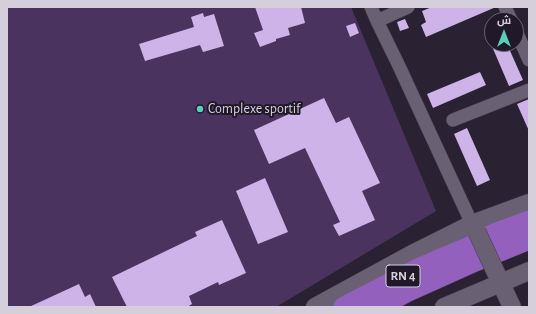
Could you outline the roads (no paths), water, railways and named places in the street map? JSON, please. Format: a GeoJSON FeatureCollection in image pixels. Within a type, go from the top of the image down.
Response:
{"type":"FeatureCollection","features":[{"type":"Feature","properties":{"kind":"highway","name":"RN 4"},"geometry":{"type":"LineString","coordinates":[[344,307],[418,269],[465,249],[494,234],[529,221]]}},
{"type":"Feature","properties":{"kind":"highway","name":"RN 4"},"geometry":{"type":"LineString","coordinates":[[378,307],[413,289],[475,261],[529,239]]}},
{"type":"Feature","properties":{"kind":"main road"},"geometry":{"type":"LineString","coordinates":[[314,307],[408,256],[529,203]]}},
{"type":"Feature","properties":{"kind":"main road"},"geometry":{"type":"LineString","coordinates":[[474,228],[512,307]]}},
{"type":"Feature","properties":{"kind":"main road"},"geometry":{"type":"LineString","coordinates":[[444,307],[499,279],[529,271]]}},
{"type":"Feature","properties":{"kind":"street"},"geometry":{"type":"LineString","coordinates":[[371,7],[474,228]]}},
{"type":"Feature","properties":{"kind":"street"},"geometry":{"type":"LineString","coordinates":[[377,21],[408,7]]}},
{"type":"Feature","properties":{"kind":"street"},"geometry":{"type":"LineString","coordinates":[[524,49],[529,60]]}},
{"type":"Feature","properties":{"kind":"street"},"geometry":{"type":"LineString","coordinates":[[454,120],[529,90]]}},
{"type":"Feature","properties":{"kind":"place","name":"Complexe sportif"},"geometry":{"type":"Point","coordinates":[200,109]}}]}
